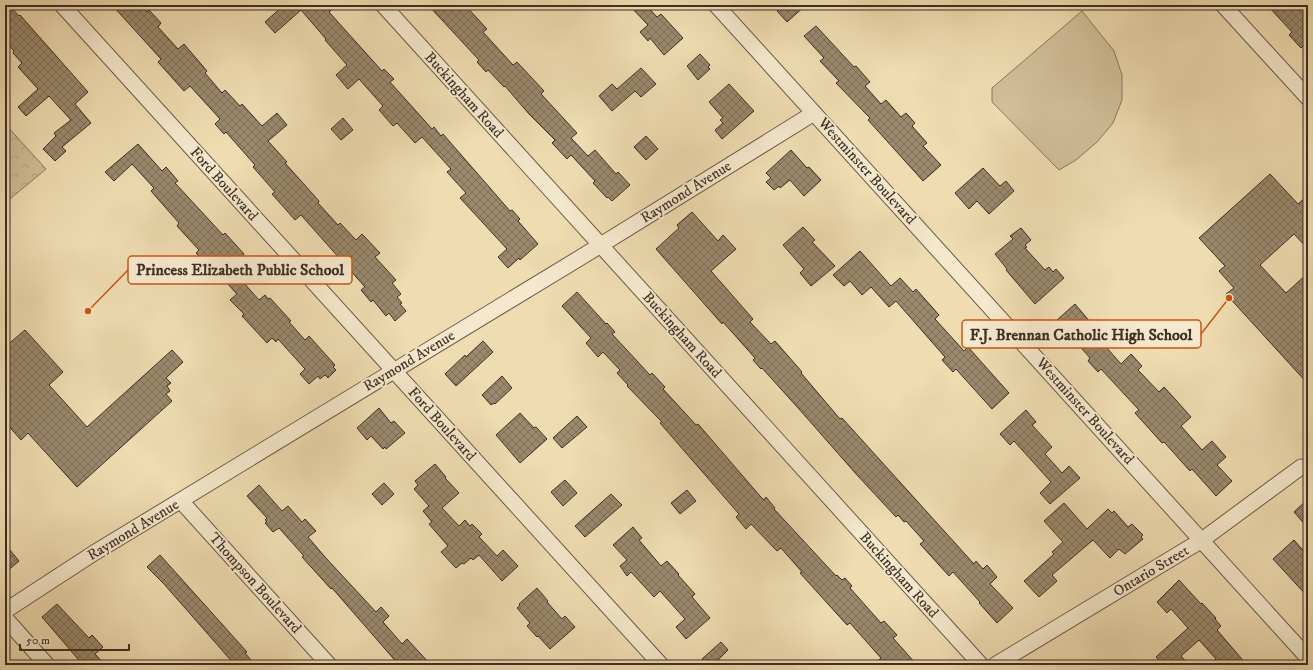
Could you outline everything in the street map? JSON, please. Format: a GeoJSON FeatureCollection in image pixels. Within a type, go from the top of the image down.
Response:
{"type":"FeatureCollection","features":[{"type":"Feature","properties":{"kind":"street","name":"Ford Boulevard"},"geometry":{"type":"LineString","coordinates":[[62,5],[661,665]]}},
{"type":"Feature","properties":{"kind":"street","name":"Buckingham Road"},"geometry":{"type":"LineString","coordinates":[[383,5],[981,665]]}},
{"type":"Feature","properties":{"kind":"street","name":"Westminster Boulevard"},"geometry":{"type":"LineString","coordinates":[[716,5],[1308,658]]}},
{"type":"Feature","properties":{"kind":"street"},"geometry":{"type":"LineString","coordinates":[[1223,5],[1308,98]]}},
{"type":"Feature","properties":{"kind":"street","name":"Raymond Avenue"},"geometry":{"type":"LineString","coordinates":[[5,611],[94,553],[601,245],[814,112]]}},
{"type":"Feature","properties":{"kind":"street","name":"Ontario Street"},"geometry":{"type":"LineString","coordinates":[[995,665],[1202,540],[1301,467]]}},
{"type":"Feature","properties":{"kind":"street","name":"Thompson Boulevard"},"geometry":{"type":"LineString","coordinates":[[181,501],[329,665]]}},
{"type":"Feature","properties":{"kind":"street"},"geometry":{"type":"LineString","coordinates":[[5,618],[47,665]]}},
{"type":"Feature","properties":{"kind":"green space"},"geometry":{"type":"Polygon","coordinates":[[[1082,11],[1114,51],[1122,75],[1122,100],[1113,123],[1097,142],[1076,160],[1059,170],[992,102],[992,88],[1082,11]]]}},
{"type":"Feature","properties":{"kind":"green space"},"geometry":{"type":"Polygon","coordinates":[[[5,124],[46,169],[5,203],[5,124]]]}},
{"type":"Feature","properties":{"kind":"building"},"geometry":{"type":"Polygon","coordinates":[[[5,5],[9,5],[19,16],[20,15],[88,92],[75,104],[91,123],[62,147],[66,151],[55,161],[43,149],[56,136],[54,133],[71,120],[49,96],[26,116],[18,107],[38,89],[18,67],[22,63],[5,41],[5,5]]]}},
{"type":"Feature","properties":{"kind":"building"},"geometry":{"type":"Polygon","coordinates":[[[112,5],[140,5],[147,12],[149,10],[161,23],[158,27],[178,49],[184,44],[207,71],[205,73],[222,93],[225,90],[240,106],[242,104],[262,126],[277,113],[287,125],[268,141],[287,162],[285,163],[319,201],[318,203],[338,225],[340,223],[356,240],[362,234],[380,253],[375,257],[396,280],[392,283],[401,294],[397,297],[402,303],[400,304],[406,311],[395,321],[389,313],[386,316],[373,300],[371,302],[361,290],[365,287],[301,215],[295,220],[272,194],[275,192],[253,167],[255,165],[226,132],[224,134],[215,124],[220,119],[190,86],[184,91],[158,62],[161,59],[112,5]]]}},
{"type":"Feature","properties":{"kind":"building"},"geometry":{"type":"Polygon","coordinates":[[[284,5],[337,5],[329,12],[382,71],[384,69],[394,79],[390,82],[432,129],[434,127],[441,136],[443,134],[510,211],[512,210],[520,219],[518,221],[538,244],[520,260],[519,258],[508,268],[498,257],[507,249],[460,198],[466,193],[447,172],[451,169],[422,137],[415,143],[397,123],[393,126],[379,110],[383,106],[359,79],[348,89],[336,75],[347,65],[301,10],[275,33],[265,22],[284,5]]]}},
{"type":"Feature","properties":{"kind":"building"},"geometry":{"type":"Polygon","coordinates":[[[428,5],[465,5],[487,29],[483,32],[513,65],[517,62],[544,91],[541,94],[577,133],[571,138],[588,156],[595,150],[616,174],[618,172],[630,185],[612,201],[608,197],[607,198],[593,183],[595,181],[571,155],[567,159],[552,143],[555,140],[529,114],[505,86],[504,87],[488,70],[486,72],[477,62],[479,60],[428,5]]]}},
{"type":"Feature","properties":{"kind":"building"},"geometry":{"type":"Polygon","coordinates":[[[629,5],[646,5],[657,17],[661,14],[683,38],[664,55],[650,38],[648,41],[640,32],[648,25],[629,5]]]}},
{"type":"Feature","properties":{"kind":"building"},"geometry":{"type":"Polygon","coordinates":[[[784,5],[806,5],[787,22],[777,11],[784,5]]]}},
{"type":"Feature","properties":{"kind":"building"},"geometry":{"type":"Polygon","coordinates":[[[1267,5],[1308,5],[1308,42],[1301,48],[1289,35],[1292,32],[1267,5]]]}},
{"type":"Feature","properties":{"kind":"building"},"geometry":{"type":"Polygon","coordinates":[[[816,26],[870,82],[865,86],[881,104],[886,100],[901,117],[906,113],[915,123],[912,126],[927,143],[923,146],[941,165],[923,181],[868,120],[870,118],[836,83],[839,81],[820,61],[824,58],[804,36],[816,26]]]}},
{"type":"Feature","properties":{"kind":"building"},"geometry":{"type":"Polygon","coordinates":[[[700,54],[710,65],[708,67],[710,69],[698,80],[687,66],[700,54]]]}},
{"type":"Feature","properties":{"kind":"building"},"geometry":{"type":"Polygon","coordinates":[[[641,68],[656,84],[641,97],[635,91],[612,111],[599,96],[612,84],[617,89],[641,68]]]}},
{"type":"Feature","properties":{"kind":"building"},"geometry":{"type":"Polygon","coordinates":[[[729,84],[754,111],[722,139],[715,130],[723,123],[720,120],[723,118],[709,102],[729,84]]]}},
{"type":"Feature","properties":{"kind":"building"},"geometry":{"type":"Polygon","coordinates":[[[343,118],[353,130],[341,140],[331,129],[343,118]]]}},
{"type":"Feature","properties":{"kind":"building"},"geometry":{"type":"Polygon","coordinates":[[[646,136],[658,149],[646,160],[634,147],[646,136]]]}},
{"type":"Feature","properties":{"kind":"building"},"geometry":{"type":"Polygon","coordinates":[[[138,144],[162,171],[166,167],[178,181],[175,183],[223,235],[225,233],[244,254],[243,256],[256,269],[243,282],[259,300],[265,295],[268,299],[270,298],[291,321],[289,322],[305,340],[309,336],[335,365],[333,367],[336,370],[328,378],[325,375],[320,379],[318,376],[309,384],[300,374],[305,369],[278,339],[276,342],[272,338],[267,343],[242,316],[244,314],[230,300],[237,294],[225,281],[228,279],[210,260],[206,263],[196,253],[199,250],[177,226],[179,223],[151,191],[154,188],[132,164],[114,181],[105,172],[138,144]]]}},
{"type":"Feature","properties":{"kind":"building"},"geometry":{"type":"Polygon","coordinates":[[[791,150],[807,168],[809,167],[821,180],[804,196],[790,180],[780,188],[779,186],[774,190],[766,182],[771,178],[766,173],[791,150]]]}},
{"type":"Feature","properties":{"kind":"building"},"geometry":{"type":"Polygon","coordinates":[[[983,168],[1000,186],[1006,181],[1014,191],[989,214],[977,201],[969,209],[955,193],[983,168]]]}},
{"type":"Feature","properties":{"kind":"building"},"geometry":{"type":"Polygon","coordinates":[[[1270,174],[1298,204],[1308,195],[1308,249],[1294,234],[1260,265],[1286,293],[1308,273],[1308,384],[1226,294],[1234,288],[1219,271],[1225,266],[1199,238],[1270,174]]]}},
{"type":"Feature","properties":{"kind":"building"},"geometry":{"type":"Polygon","coordinates":[[[692,212],[718,241],[723,235],[736,249],[711,271],[753,319],[750,322],[771,344],[775,341],[840,419],[842,418],[974,564],[976,561],[983,569],[987,565],[997,577],[990,584],[1013,608],[997,623],[953,572],[949,576],[920,544],[924,541],[906,521],[904,522],[898,515],[896,517],[857,475],[762,368],[761,369],[753,360],[755,358],[723,322],[722,324],[656,249],[679,228],[677,225],[692,212]]]}},
{"type":"Feature","properties":{"kind":"building"},"geometry":{"type":"Polygon","coordinates":[[[803,227],[815,240],[812,242],[835,266],[811,286],[800,273],[804,269],[783,245],[803,227]]]}},
{"type":"Feature","properties":{"kind":"building"},"geometry":{"type":"Polygon","coordinates":[[[1021,228],[1031,240],[1025,245],[1027,247],[1025,248],[1045,270],[1049,267],[1053,272],[1056,269],[1064,278],[1035,304],[1006,270],[1007,269],[995,254],[1013,239],[1010,236],[1021,228]]]}},
{"type":"Feature","properties":{"kind":"building"},"geometry":{"type":"Polygon","coordinates":[[[860,251],[891,286],[900,278],[913,292],[916,289],[939,315],[935,319],[964,351],[968,347],[1009,393],[992,409],[956,369],[953,372],[942,360],[945,357],[896,301],[889,307],[871,287],[862,295],[850,281],[844,286],[833,275],[860,251]]]}},
{"type":"Feature","properties":{"kind":"building"},"geometry":{"type":"Polygon","coordinates":[[[577,292],[615,332],[612,334],[650,375],[652,373],[665,387],[663,389],[696,425],[698,424],[760,496],[764,500],[766,497],[775,508],[774,509],[836,576],[837,575],[842,580],[845,578],[852,586],[850,588],[881,623],[884,621],[897,635],[893,638],[917,665],[873,665],[881,658],[850,623],[847,625],[800,573],[802,572],[781,548],[777,551],[751,524],[746,529],[736,517],[739,514],[660,423],[662,422],[627,386],[628,385],[617,373],[620,370],[603,352],[598,357],[586,343],[591,338],[562,306],[577,292]]]}},
{"type":"Feature","properties":{"kind":"building"},"geometry":{"type":"Polygon","coordinates":[[[1075,304],[1091,323],[1094,320],[1106,333],[1099,339],[1121,364],[1131,354],[1142,366],[1138,370],[1159,392],[1164,387],[1191,417],[1181,426],[1202,450],[1212,441],[1226,457],[1217,465],[1232,481],[1216,496],[1192,469],[1190,471],[1164,442],[1162,443],[1135,413],[1139,410],[1101,369],[1098,372],[1088,361],[1090,358],[1068,333],[1065,336],[1057,327],[1061,324],[1057,320],[1075,304]]]}},
{"type":"Feature","properties":{"kind":"building"},"geometry":{"type":"Polygon","coordinates":[[[25,330],[63,372],[49,385],[87,427],[172,350],[183,362],[166,378],[171,383],[167,386],[170,391],[166,394],[172,401],[77,487],[28,433],[21,440],[5,422],[5,347],[25,330]]]}},
{"type":"Feature","properties":{"kind":"building"},"geometry":{"type":"Polygon","coordinates":[[[483,341],[493,352],[456,386],[445,374],[465,355],[466,357],[483,341]]]}},
{"type":"Feature","properties":{"kind":"building"},"geometry":{"type":"Polygon","coordinates":[[[502,376],[512,388],[495,404],[494,403],[491,405],[482,395],[502,376]]]}},
{"type":"Feature","properties":{"kind":"building"},"geometry":{"type":"Polygon","coordinates":[[[379,408],[391,423],[394,421],[405,433],[386,449],[385,447],[383,449],[371,436],[367,440],[357,428],[379,408]]]}},
{"type":"Feature","properties":{"kind":"building"},"geometry":{"type":"Polygon","coordinates":[[[1026,410],[1036,422],[1032,425],[1052,447],[1045,454],[1062,473],[1069,466],[1080,478],[1050,504],[1040,493],[1051,482],[1014,441],[1010,445],[1000,434],[1026,410]]]}},
{"type":"Feature","properties":{"kind":"building"},"geometry":{"type":"Polygon","coordinates":[[[520,413],[547,439],[520,463],[496,435],[520,413]]]}},
{"type":"Feature","properties":{"kind":"building"},"geometry":{"type":"Polygon","coordinates":[[[577,416],[587,427],[562,448],[553,438],[577,416]]]}},
{"type":"Feature","properties":{"kind":"building"},"geometry":{"type":"Polygon","coordinates":[[[435,464],[446,477],[445,478],[459,493],[442,508],[459,526],[465,520],[470,526],[472,524],[482,534],[479,537],[497,556],[503,550],[518,566],[502,581],[479,555],[473,560],[471,558],[464,564],[462,563],[456,568],[441,552],[448,546],[429,524],[432,522],[423,511],[429,506],[414,489],[418,485],[415,481],[435,464]]]}},
{"type":"Feature","properties":{"kind":"building"},"geometry":{"type":"Polygon","coordinates":[[[565,480],[577,493],[563,506],[551,492],[565,480]]]}},
{"type":"Feature","properties":{"kind":"building"},"geometry":{"type":"Polygon","coordinates":[[[384,483],[394,494],[382,505],[372,494],[384,483]]]}},
{"type":"Feature","properties":{"kind":"building"},"geometry":{"type":"Polygon","coordinates":[[[259,485],[282,511],[288,506],[302,522],[305,519],[316,531],[308,537],[325,557],[376,612],[381,607],[389,616],[383,622],[402,644],[407,639],[431,665],[399,665],[332,588],[331,589],[302,557],[304,556],[279,528],[273,532],[265,523],[267,518],[247,496],[259,485]]]}},
{"type":"Feature","properties":{"kind":"building"},"geometry":{"type":"Polygon","coordinates":[[[687,490],[696,501],[680,514],[671,503],[687,490]]]}},
{"type":"Feature","properties":{"kind":"building"},"geometry":{"type":"Polygon","coordinates":[[[611,494],[622,505],[585,537],[575,526],[611,494]]]}},
{"type":"Feature","properties":{"kind":"building"},"geometry":{"type":"Polygon","coordinates":[[[1308,499],[1308,528],[1294,512],[1308,499]]]}},
{"type":"Feature","properties":{"kind":"building"},"geometry":{"type":"Polygon","coordinates":[[[1064,503],[1087,529],[1108,509],[1112,513],[1114,511],[1128,527],[1132,524],[1143,535],[1141,537],[1143,539],[1125,554],[1119,549],[1110,558],[1093,540],[1052,575],[1057,581],[1039,597],[1024,581],[1054,554],[1052,552],[1063,542],[1044,521],[1064,503]]]}},
{"type":"Feature","properties":{"kind":"building"},"geometry":{"type":"Polygon","coordinates":[[[633,527],[642,538],[639,540],[661,566],[667,561],[679,574],[678,575],[695,594],[692,597],[710,618],[686,639],[676,627],[685,619],[660,591],[654,597],[631,572],[627,576],[620,566],[627,560],[613,545],[633,527]]]}},
{"type":"Feature","properties":{"kind":"building"},"geometry":{"type":"Polygon","coordinates":[[[1294,540],[1308,556],[1308,597],[1273,559],[1294,540]]]}},
{"type":"Feature","properties":{"kind":"building"},"geometry":{"type":"Polygon","coordinates":[[[5,544],[19,561],[5,573],[5,544]]]}},
{"type":"Feature","properties":{"kind":"building"},"geometry":{"type":"Polygon","coordinates":[[[160,555],[247,652],[245,653],[255,665],[235,665],[164,584],[147,567],[160,555]]]}},
{"type":"Feature","properties":{"kind":"building"},"geometry":{"type":"Polygon","coordinates":[[[1179,580],[1216,618],[1215,619],[1221,626],[1217,630],[1247,665],[1209,665],[1216,659],[1199,640],[1181,656],[1189,665],[1163,665],[1156,657],[1188,628],[1171,609],[1167,613],[1157,602],[1179,580]]]}},
{"type":"Feature","properties":{"kind":"building"},"geometry":{"type":"Polygon","coordinates":[[[537,588],[562,619],[565,616],[575,627],[550,649],[527,626],[530,623],[517,608],[520,605],[519,604],[537,588]]]}},
{"type":"Feature","properties":{"kind":"building"},"geometry":{"type":"Polygon","coordinates":[[[57,604],[89,638],[92,635],[103,647],[95,654],[105,665],[83,665],[42,617],[57,604]]]}},
{"type":"Feature","properties":{"kind":"building"},"geometry":{"type":"Polygon","coordinates":[[[721,642],[728,650],[713,665],[708,665],[702,659],[721,642]]]}},
{"type":"Feature","properties":{"kind":"place","name":"F.J. Brennan Catholic High School"},"geometry":{"type":"Point","coordinates":[1229,298]}},
{"type":"Feature","properties":{"kind":"place","name":"Princess Elizabeth Public School"},"geometry":{"type":"Point","coordinates":[88,311]}}]}
